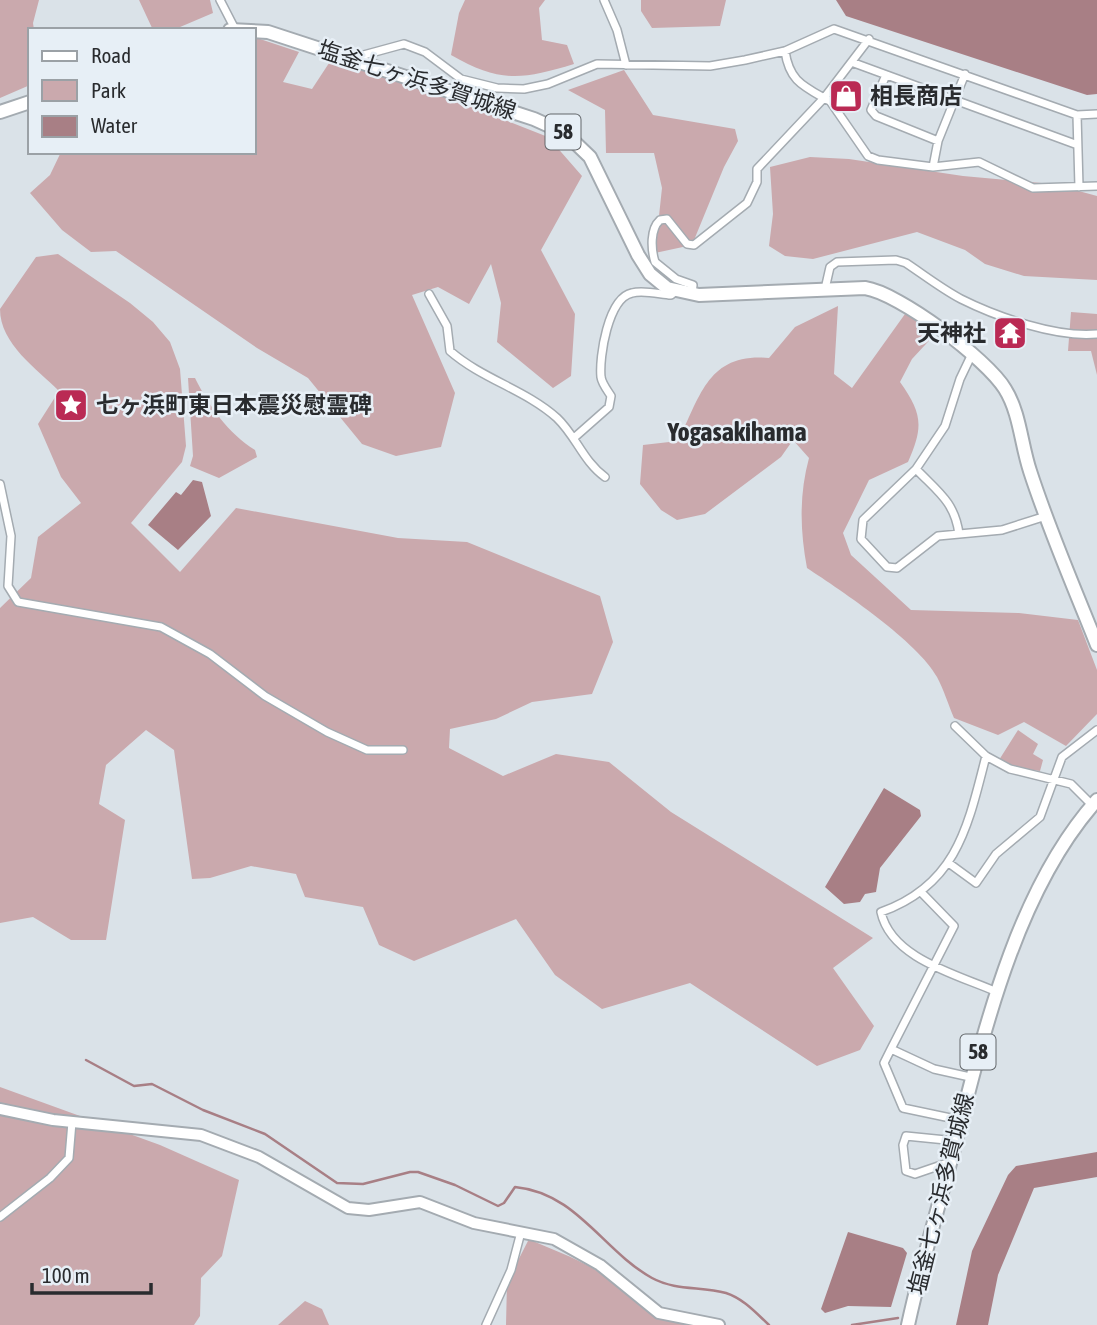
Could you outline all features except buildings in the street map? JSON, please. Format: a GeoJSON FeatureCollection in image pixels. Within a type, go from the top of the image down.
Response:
{"type":"FeatureCollection","features":[{"type":"Feature","properties":{"kind":"main road","name":"塩釜七ヶ浜多賀城線"},"geometry":{"type":"LineString","coordinates":[[256,31],[268,32],[534,119],[571,138],[590,157],[601,175],[644,265],[658,282],[676,291],[692,295],[864,288],[883,292],[905,303],[993,375],[1009,396],[1046,516],[1097,645]]}},
{"type":"Feature","properties":{"kind":"main road"},"geometry":{"type":"LineString","coordinates":[[0,112],[28,103]]}},
{"type":"Feature","properties":{"kind":"main road","name":"塩釜七ヶ浜多賀城線"},"geometry":{"type":"LineString","coordinates":[[908,1325],[970,1077],[997,992],[1045,872],[1063,840],[1095,802]]}},
{"type":"Feature","properties":{"kind":"street"},"geometry":{"type":"LineString","coordinates":[[220,0],[232,28]]}},
{"type":"Feature","properties":{"kind":"street"},"geometry":{"type":"LineString","coordinates":[[604,0],[617,30],[626,65]]}},
{"type":"Feature","properties":{"kind":"street"},"geometry":{"type":"LineString","coordinates":[[356,60],[360,56],[404,44],[425,52],[461,79],[510,90],[548,84],[597,64],[710,66],[785,51],[834,29],[869,39],[1077,115],[1097,114]]}},
{"type":"Feature","properties":{"kind":"street"},"geometry":{"type":"LineString","coordinates":[[692,295],[693,285],[676,279],[655,262],[653,240],[656,222],[664,219],[671,221],[687,244],[694,245],[728,221],[747,203],[757,182],[757,169],[824,98],[854,63],[869,39]]}},
{"type":"Feature","properties":{"kind":"street"},"geometry":{"type":"LineString","coordinates":[[785,51],[788,69],[803,86],[830,101],[868,156],[878,160],[933,167],[979,162],[1033,188],[1097,186]]}},
{"type":"Feature","properties":{"kind":"street"},"geometry":{"type":"LineString","coordinates":[[854,63],[1075,144]]}},
{"type":"Feature","properties":{"kind":"street"},"geometry":{"type":"LineString","coordinates":[[933,167],[938,141],[956,102],[965,74]]}},
{"type":"Feature","properties":{"kind":"street"},"geometry":{"type":"LineString","coordinates":[[886,75],[871,110],[876,116],[938,141]]}},
{"type":"Feature","properties":{"kind":"street"},"geometry":{"type":"LineString","coordinates":[[1077,115],[1075,144],[1079,187]]}},
{"type":"Feature","properties":{"kind":"street"},"geometry":{"type":"LineString","coordinates":[[825,289],[830,267],[837,262],[896,260],[906,263],[958,298],[987,310],[1076,336],[1097,334]]}},
{"type":"Feature","properties":{"kind":"street"},"geometry":{"type":"LineString","coordinates":[[575,437],[609,407],[611,396],[601,380],[604,341],[606,329],[622,299],[631,293],[671,295],[676,291]]}},
{"type":"Feature","properties":{"kind":"street"},"geometry":{"type":"LineString","coordinates":[[429,294],[447,326],[450,351],[555,417],[575,437],[593,469],[605,477]]}},
{"type":"Feature","properties":{"kind":"street"},"geometry":{"type":"LineString","coordinates":[[971,356],[960,379],[945,426],[916,469],[863,520],[861,539],[865,547],[887,567],[897,568],[938,536],[1002,530],[1046,516]]}},
{"type":"Feature","properties":{"kind":"street"},"geometry":{"type":"LineString","coordinates":[[916,469],[957,513],[959,534]]}},
{"type":"Feature","properties":{"kind":"street"},"geometry":{"type":"LineString","coordinates":[[0,484],[11,536],[8,586],[18,602],[160,627],[210,654],[265,696],[327,732],[366,750],[403,750]]}},
{"type":"Feature","properties":{"kind":"street"},"geometry":{"type":"LineString","coordinates":[[956,726],[986,755],[1010,769],[1071,784],[1095,802]]}},
{"type":"Feature","properties":{"kind":"street"},"geometry":{"type":"LineString","coordinates":[[950,864],[976,883],[1004,846],[1040,817],[1062,757],[1097,730]]}},
{"type":"Feature","properties":{"kind":"street"},"geometry":{"type":"LineString","coordinates":[[986,755],[973,806],[950,864],[907,902],[881,912],[884,925],[907,950],[997,992]]}},
{"type":"Feature","properties":{"kind":"street"},"geometry":{"type":"LineString","coordinates":[[920,892],[954,926],[932,963],[884,1063],[903,1108],[960,1120]]}},
{"type":"Feature","properties":{"kind":"street"},"geometry":{"type":"LineString","coordinates":[[891,1049],[934,1069],[970,1077]]}},
{"type":"Feature","properties":{"kind":"street"},"geometry":{"type":"LineString","coordinates":[[0,1109],[28,1116],[211,1138],[259,1157],[348,1208],[369,1209],[420,1202],[474,1223],[555,1239],[581,1253],[660,1313],[719,1325]]}},
{"type":"Feature","properties":{"kind":"street"},"geometry":{"type":"LineString","coordinates":[[0,1217],[50,1178],[69,1157],[72,1122]]}},
{"type":"Feature","properties":{"kind":"street"},"geometry":{"type":"LineString","coordinates":[[950,1162],[915,1174],[906,1171],[903,1145],[906,1136],[956,1141]]}},
{"type":"Feature","properties":{"kind":"street"},"geometry":{"type":"LineString","coordinates":[[486,1325],[511,1270],[521,1232]]}},
{"type":"Feature","properties":{"kind":"green space"},"geometry":{"type":"Polygon","coordinates":[[[0,0],[39,0],[34,28],[28,28],[28,86],[0,98],[0,0]]]}},
{"type":"Feature","properties":{"kind":"green space"},"geometry":{"type":"Polygon","coordinates":[[[139,0],[210,0],[213,13],[178,28],[152,28],[139,0]]]}},
{"type":"Feature","properties":{"kind":"green space"},"geometry":{"type":"Polygon","coordinates":[[[465,0],[545,0],[539,8],[542,40],[567,45],[574,64],[525,76],[511,76],[483,70],[451,55],[459,13],[465,0]]]}},
{"type":"Feature","properties":{"kind":"green space"},"geometry":{"type":"Polygon","coordinates":[[[641,0],[726,0],[720,26],[652,28],[641,11],[641,0]]]}},
{"type":"Feature","properties":{"kind":"green space"},"geometry":{"type":"Polygon","coordinates":[[[256,38],[299,52],[283,82],[312,89],[333,57],[396,77],[548,137],[582,176],[541,250],[575,314],[571,376],[553,388],[497,342],[501,303],[491,264],[469,304],[438,287],[412,295],[455,393],[441,447],[396,456],[362,444],[308,378],[257,348],[116,251],[91,252],[62,230],[30,193],[50,175],[60,154],[256,154],[256,38]]]}},
{"type":"Feature","properties":{"kind":"green space"},"geometry":{"type":"Polygon","coordinates":[[[624,70],[653,115],[735,129],[738,141],[724,167],[692,245],[655,253],[662,188],[654,153],[606,153],[605,110],[568,90],[624,70]]]}},
{"type":"Feature","properties":{"kind":"green space"},"geometry":{"type":"Polygon","coordinates":[[[810,157],[849,159],[963,176],[1053,184],[1097,196],[1097,280],[1024,276],[985,264],[965,250],[917,232],[813,259],[785,256],[769,246],[773,214],[770,167],[810,157]]]}},
{"type":"Feature","properties":{"kind":"green space"},"geometry":{"type":"Polygon","coordinates":[[[58,254],[130,303],[153,322],[170,342],[180,369],[186,446],[182,462],[131,523],[180,572],[236,508],[398,538],[467,542],[600,596],[613,642],[592,694],[532,702],[496,719],[450,729],[449,748],[503,776],[556,754],[609,762],[671,812],[873,938],[833,968],[874,1026],[860,1050],[817,1066],[690,983],[602,1009],[555,975],[516,919],[414,961],[379,945],[363,907],[305,897],[296,874],[251,866],[210,878],[192,879],[174,750],[146,730],[106,765],[99,804],[125,820],[106,940],[71,940],[33,917],[0,923],[0,608],[31,578],[38,537],[81,503],[61,477],[38,424],[59,391],[13,345],[2,322],[0,309],[36,257],[58,254]]]}},
{"type":"Feature","properties":{"kind":"green space"},"geometry":{"type":"Polygon","coordinates":[[[838,306],[834,374],[852,388],[905,314],[938,331],[912,359],[900,382],[916,411],[917,439],[908,462],[869,480],[843,533],[851,555],[911,610],[1019,613],[1078,620],[1097,670],[1097,714],[1066,746],[1024,722],[998,735],[954,718],[937,677],[914,648],[878,618],[807,568],[802,513],[803,486],[809,458],[793,440],[781,457],[705,514],[677,520],[661,510],[640,484],[643,445],[678,441],[701,393],[719,370],[732,362],[749,358],[769,358],[795,327],[838,306]]]}},
{"type":"Feature","properties":{"kind":"green space"},"geometry":{"type":"Polygon","coordinates":[[[1071,312],[1097,314],[1097,375],[1091,351],[1068,351],[1071,312]]]}},
{"type":"Feature","properties":{"kind":"green space"},"geometry":{"type":"Polygon","coordinates":[[[188,378],[195,378],[220,418],[236,436],[255,450],[257,457],[219,478],[190,466],[193,456],[188,378]]]}},
{"type":"Feature","properties":{"kind":"green space"},"geometry":{"type":"Polygon","coordinates":[[[1018,730],[1038,744],[1033,754],[1043,760],[1040,771],[1016,768],[999,760],[1018,730]]]}},
{"type":"Feature","properties":{"kind":"green space"},"geometry":{"type":"Polygon","coordinates":[[[0,1087],[160,1145],[239,1180],[222,1256],[201,1278],[200,1316],[194,1325],[0,1325],[0,1087]]]}},
{"type":"Feature","properties":{"kind":"green space"},"geometry":{"type":"Polygon","coordinates":[[[529,1239],[594,1269],[645,1309],[686,1325],[506,1325],[507,1282],[529,1239]]]}},
{"type":"Feature","properties":{"kind":"green space"},"geometry":{"type":"Polygon","coordinates":[[[305,1301],[322,1309],[329,1325],[278,1325],[305,1301]]]}},
{"type":"Feature","properties":{"kind":"water"},"geometry":{"type":"Polygon","coordinates":[[[836,0],[1097,0],[1097,94],[1087,95],[846,16],[836,0]]]}},
{"type":"Feature","properties":{"kind":"water"},"geometry":{"type":"Polygon","coordinates":[[[193,480],[202,482],[211,516],[178,550],[148,525],[176,492],[181,495],[193,480]]]}},
{"type":"Feature","properties":{"kind":"water"},"geometry":{"type":"Polygon","coordinates":[[[884,788],[920,810],[921,816],[880,868],[876,892],[865,894],[860,902],[844,904],[825,887],[884,788]]]}},
{"type":"Feature","properties":{"kind":"water"},"geometry":{"type":"Polygon","coordinates":[[[1097,1152],[1097,1177],[1034,1188],[998,1275],[988,1325],[956,1325],[972,1251],[1008,1175],[1016,1166],[1097,1152]]]}},
{"type":"Feature","properties":{"kind":"water"},"geometry":{"type":"Polygon","coordinates":[[[848,1232],[903,1248],[907,1253],[891,1307],[848,1306],[825,1313],[821,1309],[848,1232]]]}},
{"type":"Feature","properties":{"kind":"waterway"},"geometry":{"type":"LineString","coordinates":[[86,1060],[134,1086],[152,1084],[203,1110],[265,1134],[337,1183],[363,1184],[418,1172],[455,1185],[498,1206],[504,1203],[515,1187],[537,1191],[572,1211],[618,1253],[652,1278],[679,1287],[726,1293],[744,1303],[769,1325]]}},
{"type":"Feature","properties":{"kind":"waterway"},"geometry":{"type":"LineString","coordinates":[[852,1325],[898,1318]]}},
{"type":"Feature","properties":{"kind":"place","name":"相長商店"},"geometry":{"type":"Point","coordinates":[846,96]}},
{"type":"Feature","properties":{"kind":"place","name":"天神社"},"geometry":{"type":"Point","coordinates":[1010,333]}},
{"type":"Feature","properties":{"kind":"place","name":"七ヶ浜町東日本震災慰霊碑"},"geometry":{"type":"Point","coordinates":[71,405]}},
{"type":"Feature","properties":{"kind":"district","name":"Yogasakihama"},"geometry":{"type":"Point","coordinates":[737,432]}}]}
